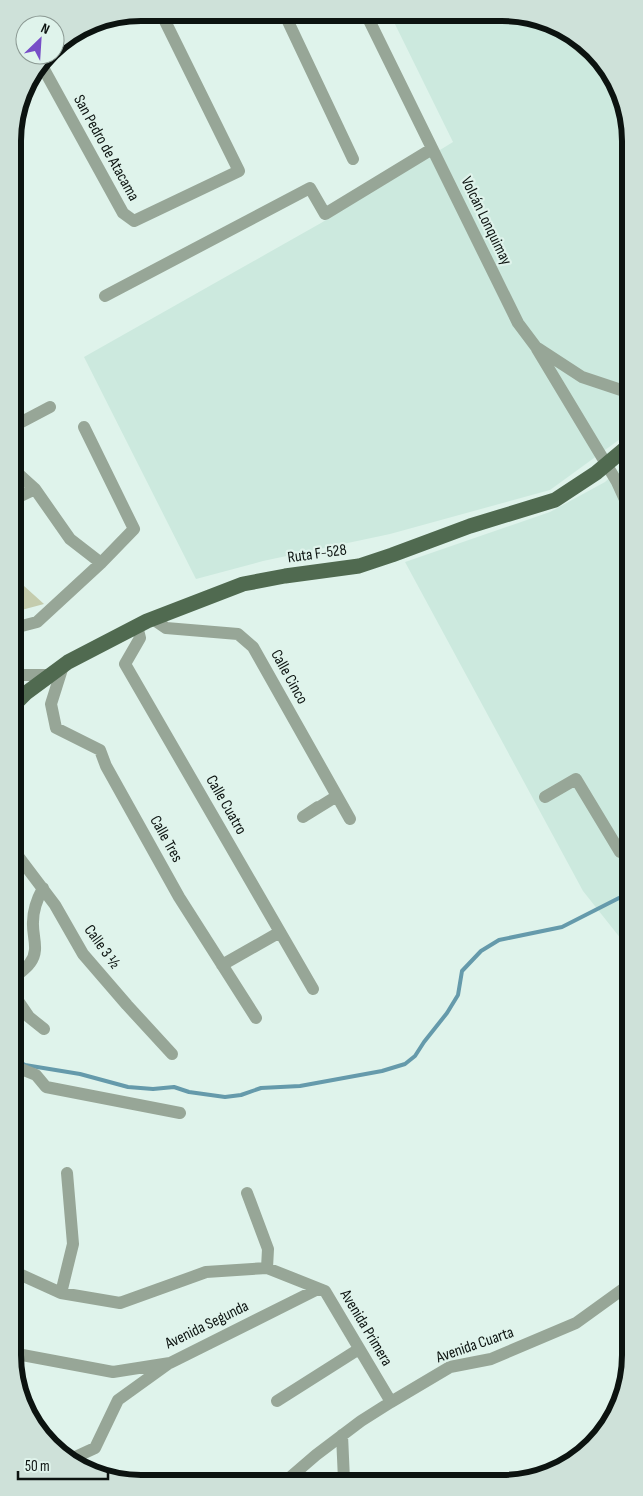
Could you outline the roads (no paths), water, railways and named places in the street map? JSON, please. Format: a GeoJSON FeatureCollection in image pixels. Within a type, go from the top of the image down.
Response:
{"type":"FeatureCollection","features":[{"type":"Feature","properties":{"kind":"main road","name":"Ruta F-528"},"geometry":{"type":"LineString","coordinates":[[22,697],[26,693],[52,681],[63,666],[139,632],[152,619],[242,584],[359,566],[470,526],[555,500],[596,473],[622,452]]}},
{"type":"Feature","properties":{"kind":"street","name":"Volcán Lonquimay"},"geometry":{"type":"LineString","coordinates":[[370,21],[518,323],[536,347],[582,377],[622,390]]}},
{"type":"Feature","properties":{"kind":"street","name":"San Pedro de Atacama"},"geometry":{"type":"LineString","coordinates":[[45,70],[123,214],[134,221],[239,171],[165,22]]}},
{"type":"Feature","properties":{"kind":"street"},"geometry":{"type":"LineString","coordinates":[[288,22],[353,159]]}},
{"type":"Feature","properties":{"kind":"street"},"geometry":{"type":"LineString","coordinates":[[105,296],[310,188],[325,214],[432,149]]}},
{"type":"Feature","properties":{"kind":"street"},"geometry":{"type":"LineString","coordinates":[[536,347],[622,492]]}},
{"type":"Feature","properties":{"kind":"street"},"geometry":{"type":"LineString","coordinates":[[22,422],[50,407]]}},
{"type":"Feature","properties":{"kind":"street"},"geometry":{"type":"LineString","coordinates":[[22,626],[37,622],[102,563],[134,529],[84,427]]}},
{"type":"Feature","properties":{"kind":"street"},"geometry":{"type":"LineString","coordinates":[[22,477],[35,489],[70,539],[102,563]]}},
{"type":"Feature","properties":{"kind":"street"},"geometry":{"type":"LineString","coordinates":[[22,495],[35,489]]}},
{"type":"Feature","properties":{"kind":"street","name":"Calle Cinco"},"geometry":{"type":"LineString","coordinates":[[152,619],[166,628],[238,634],[254,647],[350,819]]}},
{"type":"Feature","properties":{"kind":"street","name":"Calle Cuatro"},"geometry":{"type":"LineString","coordinates":[[139,632],[125,664],[313,989]]}},
{"type":"Feature","properties":{"kind":"street"},"geometry":{"type":"LineString","coordinates":[[22,676],[52,681]]}},
{"type":"Feature","properties":{"kind":"street","name":"Calle Tres"},"geometry":{"type":"LineString","coordinates":[[52,681],[51,704],[56,728],[100,750],[106,766],[179,897],[256,1018]]}},
{"type":"Feature","properties":{"kind":"street"},"geometry":{"type":"LineString","coordinates":[[545,797],[576,779],[620,852],[621,851]]}},
{"type":"Feature","properties":{"kind":"street"},"geometry":{"type":"LineString","coordinates":[[318,807],[303,817],[337,796]]}},
{"type":"Feature","properties":{"kind":"street","name":"Calle 3 ½"},"geometry":{"type":"LineString","coordinates":[[21,861],[55,905],[83,954],[172,1054]]}},
{"type":"Feature","properties":{"kind":"street"},"geometry":{"type":"LineString","coordinates":[[21,971],[30,964],[35,953],[36,942],[33,933],[33,914],[42,888]]}},
{"type":"Feature","properties":{"kind":"street"},"geometry":{"type":"LineString","coordinates":[[222,965],[280,932]]}},
{"type":"Feature","properties":{"kind":"street"},"geometry":{"type":"LineString","coordinates":[[21,1006],[29,1017],[44,1029]]}},
{"type":"Feature","properties":{"kind":"street"},"geometry":{"type":"LineString","coordinates":[[21,1069],[36,1075],[46,1087],[180,1113]]}},
{"type":"Feature","properties":{"kind":"street"},"geometry":{"type":"LineString","coordinates":[[61,1293],[73,1244],[66,1174]]}},
{"type":"Feature","properties":{"kind":"street"},"geometry":{"type":"LineString","coordinates":[[247,1194],[268,1249],[267,1268]]}},
{"type":"Feature","properties":{"kind":"street","name":"Avenida Primera"},"geometry":{"type":"LineString","coordinates":[[21,1275],[61,1293],[120,1302],[206,1272],[267,1268],[325,1291],[391,1402]]}},
{"type":"Feature","properties":{"kind":"street","name":"Avenida Segunda"},"geometry":{"type":"LineString","coordinates":[[21,1355],[113,1372],[170,1363],[318,1289]]}},
{"type":"Feature","properties":{"kind":"street","name":"Avenida Cuarta"},"geometry":{"type":"LineString","coordinates":[[293,1475],[361,1421],[450,1367],[491,1359],[576,1323],[621,1290]]}},
{"type":"Feature","properties":{"kind":"street"},"geometry":{"type":"LineString","coordinates":[[277,1401],[359,1349]]}},
{"type":"Feature","properties":{"kind":"street"},"geometry":{"type":"LineString","coordinates":[[77,1456],[95,1448],[118,1400],[170,1363]]}},
{"type":"Feature","properties":{"kind":"street"},"geometry":{"type":"LineString","coordinates":[[342,1436],[344,1475]]}},
{"type":"Feature","properties":{"kind":"waterway"},"geometry":{"type":"LineString","coordinates":[[21,1063],[80,1074],[128,1087],[153,1089],[174,1087],[189,1092],[225,1097],[241,1095],[261,1088],[300,1086],[382,1071],[405,1064],[415,1056],[458,995],[462,971],[481,951],[499,940],[562,927],[621,898]]}}]}
